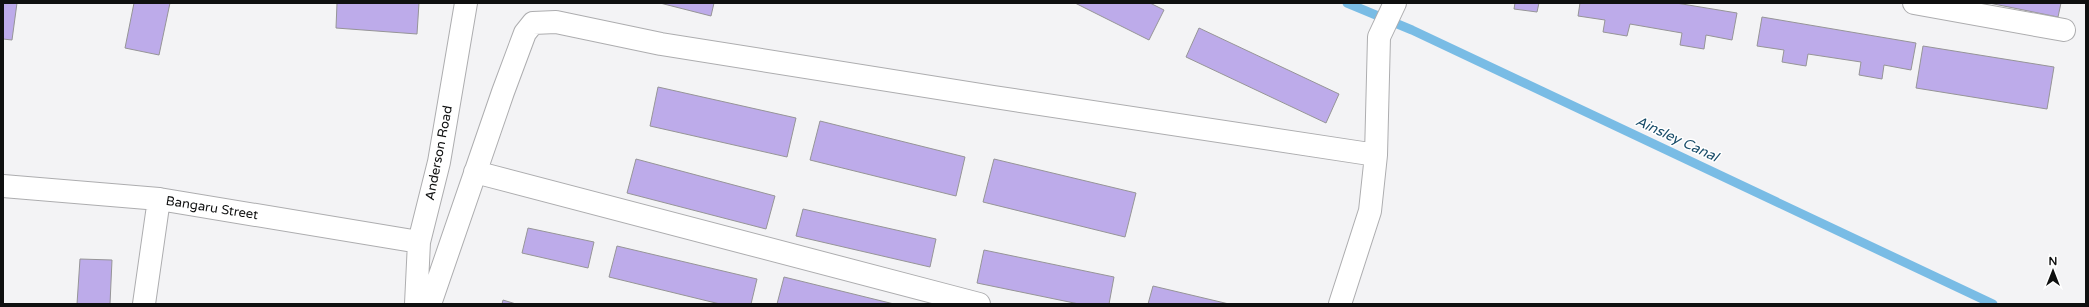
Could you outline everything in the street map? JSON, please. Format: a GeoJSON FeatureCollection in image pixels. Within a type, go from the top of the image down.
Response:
{"type":"FeatureCollection","features":[{"type":"Feature","properties":{"kind":"street","name":"Anderson Road"},"geometry":{"type":"LineString","coordinates":[[416,304],[419,242],[439,162],[466,3]]}},
{"type":"Feature","properties":{"kind":"street"},"geometry":{"type":"LineString","coordinates":[[1340,304],[1370,211],[1376,155],[1379,37],[1395,3]]}},
{"type":"Feature","properties":{"kind":"street"},"geometry":{"type":"LineString","coordinates":[[1914,3],[2064,30]]}},
{"type":"Feature","properties":{"kind":"street"},"geometry":{"type":"LineString","coordinates":[[430,304],[475,172],[525,33],[533,23],[556,22],[661,44],[994,97],[1376,155]]}},
{"type":"Feature","properties":{"kind":"street"},"geometry":{"type":"LineString","coordinates":[[475,172],[979,304]]}},
{"type":"Feature","properties":{"kind":"street","name":"Bangaru Street"},"geometry":{"type":"LineString","coordinates":[[3,186],[158,199],[419,242]]}},
{"type":"Feature","properties":{"kind":"street"},"geometry":{"type":"LineString","coordinates":[[144,304],[158,199]]}},
{"type":"Feature","properties":{"kind":"building"},"geometry":{"type":"Polygon","coordinates":[[[3,3],[17,3],[12,40],[3,39],[3,3]]]}},
{"type":"Feature","properties":{"kind":"building"},"geometry":{"type":"Polygon","coordinates":[[[134,3],[170,3],[159,55],[125,48],[134,3]]]}},
{"type":"Feature","properties":{"kind":"building"},"geometry":{"type":"Polygon","coordinates":[[[337,3],[419,3],[417,34],[336,28],[337,3]]]}},
{"type":"Feature","properties":{"kind":"building"},"geometry":{"type":"Polygon","coordinates":[[[660,3],[714,3],[711,16],[660,3]]]}},
{"type":"Feature","properties":{"kind":"building"},"geometry":{"type":"Polygon","coordinates":[[[1075,3],[1150,3],[1164,10],[1149,40],[1075,3]]]}},
{"type":"Feature","properties":{"kind":"building"},"geometry":{"type":"Polygon","coordinates":[[[1515,3],[1539,3],[1537,12],[1514,9],[1515,3]]]}},
{"type":"Feature","properties":{"kind":"building"},"geometry":{"type":"Polygon","coordinates":[[[1580,3],[1676,3],[1737,13],[1732,40],[1706,35],[1704,49],[1680,45],[1682,33],[1630,24],[1627,36],[1603,32],[1605,20],[1578,16],[1580,3]]]}},
{"type":"Feature","properties":{"kind":"building"},"geometry":{"type":"Polygon","coordinates":[[[1989,3],[2061,3],[2058,17],[1989,3]]]}},
{"type":"Feature","properties":{"kind":"building"},"geometry":{"type":"Polygon","coordinates":[[[1762,17],[1916,43],[1911,70],[1884,65],[1882,79],[1859,75],[1861,62],[1808,54],[1806,66],[1782,62],[1784,50],[1757,46],[1762,17]]]}},
{"type":"Feature","properties":{"kind":"building"},"geometry":{"type":"Polygon","coordinates":[[[1199,28],[1339,94],[1326,123],[1186,57],[1199,28]]]}},
{"type":"Feature","properties":{"kind":"building"},"geometry":{"type":"Polygon","coordinates":[[[1923,46],[2054,67],[2047,109],[1916,88],[1923,46]]]}},
{"type":"Feature","properties":{"kind":"building"},"geometry":{"type":"Polygon","coordinates":[[[658,87],[796,118],[787,157],[650,126],[658,87]]]}},
{"type":"Feature","properties":{"kind":"building"},"geometry":{"type":"Polygon","coordinates":[[[820,121],[965,157],[956,196],[810,160],[820,121]]]}},
{"type":"Feature","properties":{"kind":"building"},"geometry":{"type":"Polygon","coordinates":[[[636,159],[775,196],[766,229],[627,193],[636,159]]]}},
{"type":"Feature","properties":{"kind":"building"},"geometry":{"type":"Polygon","coordinates":[[[994,159],[1136,193],[1125,237],[983,202],[994,159]]]}},
{"type":"Feature","properties":{"kind":"building"},"geometry":{"type":"Polygon","coordinates":[[[803,209],[936,239],[930,267],[796,236],[803,209]]]}},
{"type":"Feature","properties":{"kind":"building"},"geometry":{"type":"Polygon","coordinates":[[[528,228],[594,242],[588,268],[522,253],[528,228]]]}},
{"type":"Feature","properties":{"kind":"building"},"geometry":{"type":"Polygon","coordinates":[[[617,246],[757,279],[751,304],[720,304],[609,277],[617,246]]]}},
{"type":"Feature","properties":{"kind":"building"},"geometry":{"type":"Polygon","coordinates":[[[984,250],[1114,277],[1109,304],[1079,304],[977,283],[984,250]]]}},
{"type":"Feature","properties":{"kind":"building"},"geometry":{"type":"Polygon","coordinates":[[[80,259],[112,260],[110,304],[77,304],[80,259]]]}},
{"type":"Feature","properties":{"kind":"building"},"geometry":{"type":"Polygon","coordinates":[[[784,277],[894,304],[777,304],[784,277]]]}},
{"type":"Feature","properties":{"kind":"building"},"geometry":{"type":"Polygon","coordinates":[[[1153,286],[1229,304],[1148,304],[1153,286]]]}},
{"type":"Feature","properties":{"kind":"building"},"geometry":{"type":"Polygon","coordinates":[[[503,300],[516,304],[502,304],[503,300]]]}},
{"type":"Feature","properties":{"kind":"waterway","name":"Ainsley Canal"},"geometry":{"type":"LineString","coordinates":[[1347,3],[1412,30],[1993,304]]}}]}
